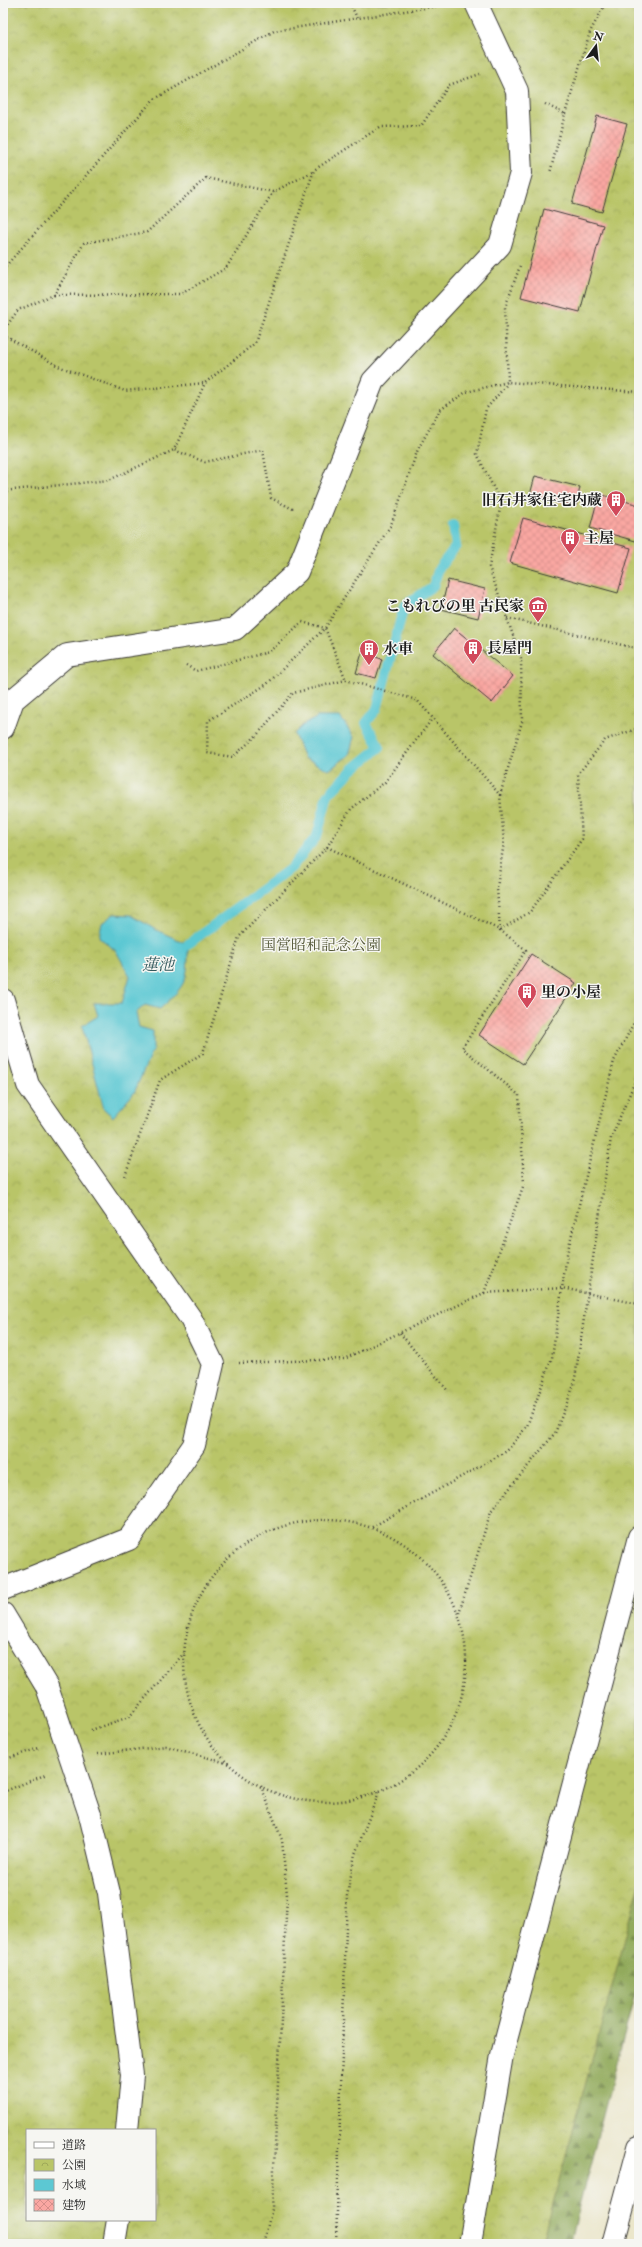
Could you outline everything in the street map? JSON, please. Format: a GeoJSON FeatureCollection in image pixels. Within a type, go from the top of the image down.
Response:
{"type":"FeatureCollection","features":[{"type":"Feature","properties":{"kind":"street"},"geometry":{"type":"LineString","coordinates":[[3,728],[12,700],[67,655],[235,629],[298,572],[373,381],[500,245],[521,173],[517,91],[476,3]]}},
{"type":"Feature","properties":{"kind":"street"},"geometry":{"type":"LineString","coordinates":[[3,1000],[28,1085],[114,1206],[191,1319],[213,1364],[194,1445],[129,1539],[3,1589]]}},
{"type":"Feature","properties":{"kind":"street"},"geometry":{"type":"LineString","coordinates":[[470,2244],[502,2055],[639,1537]]}},
{"type":"Feature","properties":{"kind":"street"},"geometry":{"type":"LineString","coordinates":[[3,1614],[47,1687],[90,1815],[109,1893],[132,2075],[127,2129]]}},
{"type":"Feature","properties":{"kind":"street"},"geometry":{"type":"LineString","coordinates":[[613,2244],[639,2147]]}},
{"type":"Feature","properties":{"kind":"street"},"geometry":{"type":"LineString","coordinates":[[114,2244],[118,2221]]}},
{"type":"Feature","properties":{"kind":"path"},"geometry":{"type":"LineString","coordinates":[[350,3],[357,18]]}},
{"type":"Feature","properties":{"kind":"path"},"geometry":{"type":"LineString","coordinates":[[3,269],[153,100],[274,31],[454,3]]}},
{"type":"Feature","properties":{"kind":"path"},"geometry":{"type":"LineString","coordinates":[[550,175],[565,114],[590,32],[606,3]]}},
{"type":"Feature","properties":{"kind":"path"},"geometry":{"type":"LineString","coordinates":[[3,331],[18,310],[54,295],[181,294],[226,268],[273,192],[314,170],[380,127],[421,126],[449,85],[505,65]]}},
{"type":"Feature","properties":{"kind":"path"},"geometry":{"type":"LineString","coordinates":[[517,91],[565,114]]}},
{"type":"Feature","properties":{"kind":"path"},"geometry":{"type":"LineString","coordinates":[[3,491],[109,480],[174,450],[205,383],[255,343],[314,170]]}},
{"type":"Feature","properties":{"kind":"path"},"geometry":{"type":"LineString","coordinates":[[54,295],[84,243],[147,232],[206,178],[273,192]]}},
{"type":"Feature","properties":{"kind":"path"},"geometry":{"type":"LineString","coordinates":[[500,930],[497,888],[504,842],[500,795],[522,722],[521,658],[489,567],[501,503],[477,454],[486,409],[508,382],[505,306],[521,264]]}},
{"type":"Feature","properties":{"kind":"path"},"geometry":{"type":"LineString","coordinates":[[3,335],[58,366],[125,391],[205,383]]}},
{"type":"Feature","properties":{"kind":"path"},"geometry":{"type":"LineString","coordinates":[[500,795],[432,719],[417,700],[346,680],[293,693],[257,735],[233,757],[207,753],[208,721],[266,684],[325,628],[391,525],[418,449],[440,410],[466,392],[508,382],[639,392]]}},
{"type":"Feature","properties":{"kind":"path"},"geometry":{"type":"LineString","coordinates":[[174,450],[205,462],[263,450],[271,498],[319,521]]}},
{"type":"Feature","properties":{"kind":"path"},"geometry":{"type":"LineString","coordinates":[[507,618],[639,648]]}},
{"type":"Feature","properties":{"kind":"path"},"geometry":{"type":"LineString","coordinates":[[325,628],[346,680]]}},
{"type":"Feature","properties":{"kind":"path"},"geometry":{"type":"LineString","coordinates":[[114,1206],[160,1080],[203,1053],[239,937],[328,847],[351,809],[385,782],[432,719]]}},
{"type":"Feature","properties":{"kind":"path"},"geometry":{"type":"LineString","coordinates":[[500,930],[530,912],[582,839],[578,774],[605,740],[639,728]]}},
{"type":"Feature","properties":{"kind":"path"},"geometry":{"type":"LineString","coordinates":[[328,847],[500,930],[526,950],[462,1048],[519,1095],[524,1184],[484,1293]]}},
{"type":"Feature","properties":{"kind":"path"},"geometry":{"type":"LineString","coordinates":[[372,1527],[507,1451],[527,1426],[552,1358],[567,1254],[614,1061],[639,1014]]}},
{"type":"Feature","properties":{"kind":"path"},"geometry":{"type":"LineString","coordinates":[[459,1614],[490,1510],[555,1433],[574,1385],[611,1138],[639,1072]]}},
{"type":"Feature","properties":{"kind":"path"},"geometry":{"type":"LineString","coordinates":[[213,1364],[344,1358],[484,1293],[562,1288],[639,1304]]}},
{"type":"Feature","properties":{"kind":"path"},"geometry":{"type":"LineString","coordinates":[[400,1332],[448,1391]]}},
{"type":"Feature","properties":{"kind":"path"},"geometry":{"type":"LineString","coordinates":[[329,1520],[351,1522],[372,1527],[404,1544],[419,1555],[443,1582],[459,1614],[465,1636],[466,1678],[454,1719],[431,1755],[404,1777],[379,1791],[353,1799],[319,1802],[280,1794],[261,1786],[230,1765],[216,1750],[195,1714],[188,1694],[184,1653],[187,1631],[193,1610],[202,1590],[229,1557],[247,1544],[279,1528],[307,1521],[329,1520]]}},
{"type":"Feature","properties":{"kind":"path"},"geometry":{"type":"LineString","coordinates":[[85,1732],[129,1717],[184,1653]]}},
{"type":"Feature","properties":{"kind":"path"},"geometry":{"type":"LineString","coordinates":[[95,1755],[166,1746],[230,1765]]}},
{"type":"Feature","properties":{"kind":"path"},"geometry":{"type":"LineString","coordinates":[[3,1760],[40,1747]]}},
{"type":"Feature","properties":{"kind":"path"},"geometry":{"type":"LineString","coordinates":[[3,1792],[51,1772]]}},
{"type":"Feature","properties":{"kind":"path"},"geometry":{"type":"LineString","coordinates":[[261,1786],[282,1840],[287,1895],[272,2209],[263,2244]]}},
{"type":"Feature","properties":{"kind":"path"},"geometry":{"type":"LineString","coordinates":[[336,2244],[347,1896],[355,1854],[379,1791]]}},
{"type":"Feature","properties":{"kind":"green space","name":"国営昭和記念公園"},"geometry":{"type":"Polygon","coordinates":[[[3,3],[639,3],[639,1887],[542,2244],[3,2244],[3,3]]]}},
{"type":"Feature","properties":{"kind":"green space"},"geometry":{"type":"Polygon","coordinates":[[[639,1623],[639,1979],[569,2244],[496,2244],[639,1623]]]}},
{"type":"Feature","properties":{"kind":"water"},"geometry":{"type":"Polygon","coordinates":[[[318,717],[340,717],[354,737],[349,755],[329,770],[304,758],[294,734],[303,725],[318,717]]]}},
{"type":"Feature","properties":{"kind":"water","name":"蓮池"},"geometry":{"type":"Polygon","coordinates":[[[114,914],[131,915],[156,930],[188,944],[186,974],[181,987],[176,994],[160,1009],[145,1005],[136,1013],[139,1027],[153,1031],[153,1049],[134,1093],[113,1117],[104,1109],[82,1026],[98,1016],[94,1003],[122,1003],[130,976],[116,951],[99,937],[102,923],[114,914]]]}},
{"type":"Feature","properties":{"kind":"building"},"geometry":{"type":"Polygon","coordinates":[[[597,116],[627,124],[602,212],[572,204],[597,116]]]}},
{"type":"Feature","properties":{"kind":"building"},"geometry":{"type":"Polygon","coordinates":[[[544,209],[603,225],[580,312],[521,297],[544,209]]]}},
{"type":"Feature","properties":{"kind":"building"},"geometry":{"type":"Polygon","coordinates":[[[535,476],[580,487],[576,506],[530,495],[535,476]]]}},
{"type":"Feature","properties":{"kind":"building","name":"旧石井家住宅内蔵"},"geometry":{"type":"Polygon","coordinates":[[[599,494],[639,505],[639,542],[590,528],[599,494]]]}},
{"type":"Feature","properties":{"kind":"building","name":"主屋"},"geometry":{"type":"Polygon","coordinates":[[[523,518],[631,548],[618,593],[510,563],[523,518]]]}},
{"type":"Feature","properties":{"kind":"building"},"geometry":{"type":"Polygon","coordinates":[[[448,580],[485,589],[478,618],[441,609],[448,580]]]}},
{"type":"Feature","properties":{"kind":"building","name":"長屋門"},"geometry":{"type":"Polygon","coordinates":[[[454,628],[513,676],[492,703],[433,654],[454,628]]]}},
{"type":"Feature","properties":{"kind":"building","name":"水車"},"geometry":{"type":"Polygon","coordinates":[[[362,653],[382,659],[376,678],[356,673],[362,653]]]}},
{"type":"Feature","properties":{"kind":"building","name":"里の小屋"},"geometry":{"type":"Polygon","coordinates":[[[531,954],[576,983],[523,1064],[479,1035],[531,954]]]}},
{"type":"Feature","properties":{"kind":"waterway"},"geometry":{"type":"LineString","coordinates":[[188,944],[291,868],[317,836],[328,795],[353,769],[380,747],[366,723],[377,709],[404,606],[433,586],[439,568],[456,546],[453,525]]}},
{"type":"Feature","properties":{"kind":"place","name":"旧石井家住宅内蔵"},"geometry":{"type":"Point","coordinates":[616,517]}},
{"type":"Feature","properties":{"kind":"place","name":"主屋"},"geometry":{"type":"Point","coordinates":[570,555]}},
{"type":"Feature","properties":{"kind":"place","name":"こもれびの里 古民家"},"geometry":{"type":"Point","coordinates":[538,623]}},
{"type":"Feature","properties":{"kind":"place","name":"長屋門"},"geometry":{"type":"Point","coordinates":[473,665]}},
{"type":"Feature","properties":{"kind":"place","name":"水車"},"geometry":{"type":"Point","coordinates":[369,666]}},
{"type":"Feature","properties":{"kind":"place","name":"里の小屋"},"geometry":{"type":"Point","coordinates":[527,1009]}}]}
